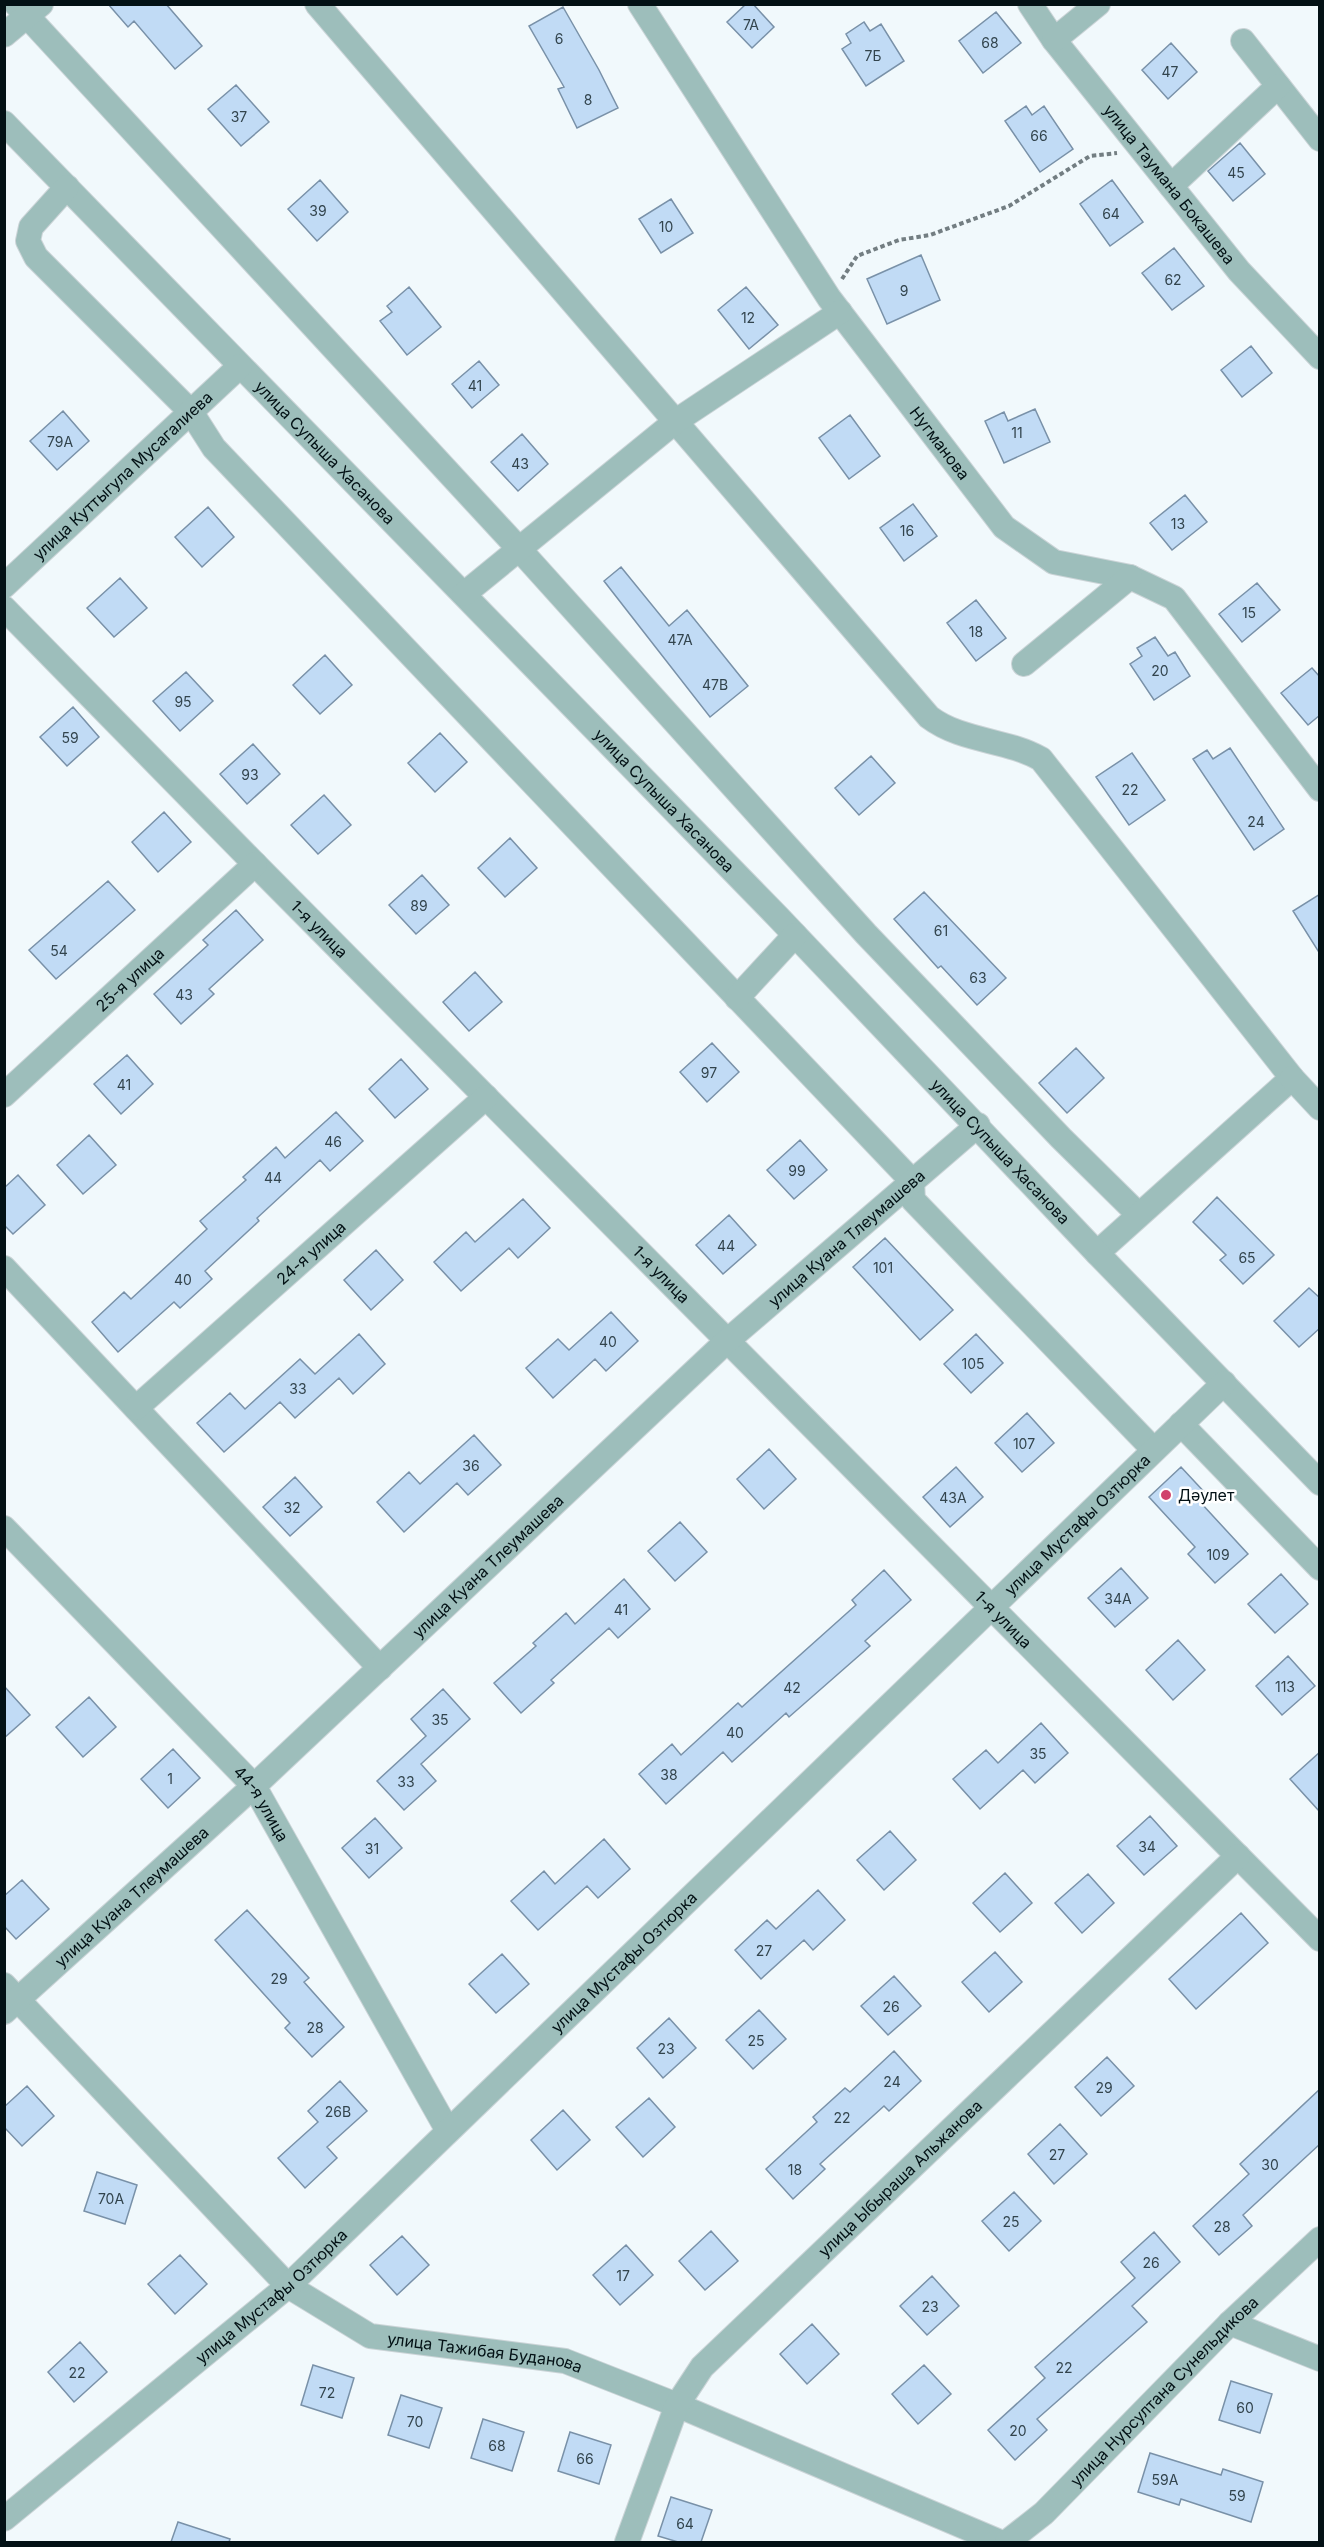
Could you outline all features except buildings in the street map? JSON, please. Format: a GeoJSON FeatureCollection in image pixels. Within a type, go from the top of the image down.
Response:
{"type":"FeatureCollection","features":[{"type":"Feature","properties":{"kind":"street"},"geometry":{"type":"LineString","coordinates":[[317,4],[929,717],[941,726],[958,733],[1025,749],[1041,759],[1292,1078],[1320,1108]]}},
{"type":"Feature","properties":{"kind":"street","name":"Нугманова"},"geometry":{"type":"LineString","coordinates":[[640,4],[835,305],[1004,527],[1054,562],[1130,577],[1174,598],[1320,789]]}},
{"type":"Feature","properties":{"kind":"street","name":"улица Таумана Бокашева"},"geometry":{"type":"LineString","coordinates":[[1030,4],[1054,40],[1239,271],[1320,357]]}},
{"type":"Feature","properties":{"kind":"street"},"geometry":{"type":"LineString","coordinates":[[1054,40],[1098,4]]}},
{"type":"Feature","properties":{"kind":"street"},"geometry":{"type":"LineString","coordinates":[[4,35],[28,8],[866,934],[1061,1138],[1138,1214]]}},
{"type":"Feature","properties":{"kind":"street"},"geometry":{"type":"LineString","coordinates":[[1243,41],[1320,139]]}},
{"type":"Feature","properties":{"kind":"street"},"geometry":{"type":"LineString","coordinates":[[1170,186],[1278,86]]}},
{"type":"Feature","properties":{"kind":"street","name":"улица Супыша Хасанова"},"geometry":{"type":"LineString","coordinates":[[4,123],[795,935],[978,1125],[1097,1253],[1320,1483]]}},
{"type":"Feature","properties":{"kind":"street"},"geometry":{"type":"LineString","coordinates":[[67,187],[31,227],[28,241],[36,257],[191,412],[214,448],[912,1181],[913,1200],[1154,1450]]}},
{"type":"Feature","properties":{"kind":"street"},"geometry":{"type":"LineString","coordinates":[[464,594],[676,422],[835,305]]}},
{"type":"Feature","properties":{"kind":"street","name":"улица Куттыгула Мусагалиева"},"geometry":{"type":"LineString","coordinates":[[4,586],[240,366]]}},
{"type":"Feature","properties":{"kind":"street"},"geometry":{"type":"LineString","coordinates":[[1024,664],[1130,577]]}},
{"type":"Feature","properties":{"kind":"street","name":"1-я улица"},"geometry":{"type":"LineString","coordinates":[[4,608],[1320,1939]]}},
{"type":"Feature","properties":{"kind":"street","name":"25-я улица"},"geometry":{"type":"LineString","coordinates":[[4,1095],[255,864]]}},
{"type":"Feature","properties":{"kind":"street"},"geometry":{"type":"LineString","coordinates":[[737,998],[795,935]]}},
{"type":"Feature","properties":{"kind":"street"},"geometry":{"type":"LineString","coordinates":[[1097,1253],[1292,1078]]}},
{"type":"Feature","properties":{"kind":"street","name":"24-я улица"},"geometry":{"type":"LineString","coordinates":[[136,1408],[486,1097]]}},
{"type":"Feature","properties":{"kind":"street","name":"улица Куана Тлеумашева"},"geometry":{"type":"LineString","coordinates":[[9,1999],[254,1786],[727,1341],[978,1125]]}},
{"type":"Feature","properties":{"kind":"street"},"geometry":{"type":"LineString","coordinates":[[4,1268],[380,1668]]}},
{"type":"Feature","properties":{"kind":"street","name":"улица Мустафы Озтюрка"},"geometry":{"type":"LineString","coordinates":[[4,2519],[288,2286],[1224,1383]]}},
{"type":"Feature","properties":{"kind":"street"},"geometry":{"type":"LineString","coordinates":[[1181,1424],[1320,1568]]}},
{"type":"Feature","properties":{"kind":"street","name":"44-я улица"},"geometry":{"type":"LineString","coordinates":[[4,1528],[254,1786],[448,2131]]}},
{"type":"Feature","properties":{"kind":"street","name":"улица Ыбыраша Альжанова"},"geometry":{"type":"LineString","coordinates":[[627,2542],[677,2405],[702,2367],[1238,1856]]}},
{"type":"Feature","properties":{"kind":"street","name":"улица Тажибая Буданова"},"geometry":{"type":"LineString","coordinates":[[9,1999],[288,2286],[370,2337],[565,2361],[677,2405],[1000,2542]]}},
{"type":"Feature","properties":{"kind":"street","name":"улица Нурсултана Сунельдикова"},"geometry":{"type":"LineString","coordinates":[[1008,2542],[1044,2514],[1230,2324],[1320,2239]]}},
{"type":"Feature","properties":{"kind":"street"},"geometry":{"type":"LineString","coordinates":[[1230,2324],[1320,2359]]}},
{"type":"Feature","properties":{"kind":"path"},"geometry":{"type":"LineString","coordinates":[[835,305],[857,256],[899,240],[930,235],[1009,206],[1090,156],[1142,149]]}},
{"type":"Feature","properties":{"kind":"place","name":"Дәулет"},"geometry":{"type":"Point","coordinates":[1166,1495]}}]}
